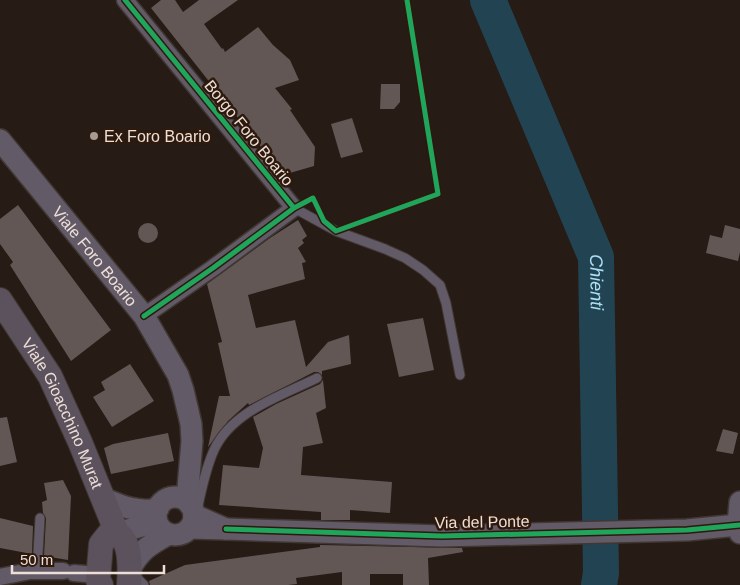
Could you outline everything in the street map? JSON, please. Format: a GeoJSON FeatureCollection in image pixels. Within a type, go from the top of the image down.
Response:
{"type":"FeatureCollection","features":[{"type":"Feature","properties":{"kind":"main road","name":"Viale Gioacchino Murat"},"geometry":{"type":"LineString","coordinates":[[0,300],[50,376],[117,533],[121,535],[126,543],[132,582]]}},
{"type":"Feature","properties":{"kind":"main road"},"geometry":{"type":"LineString","coordinates":[[99,582],[99,550],[102,541],[109,534],[117,533]]}},
{"type":"Feature","properties":{"kind":"street","name":"Borgo Foro Boario"},"geometry":{"type":"LineString","coordinates":[[125,0],[294,208],[144,316]]}},
{"type":"Feature","properties":{"kind":"street","name":"Viale Foro Boario"},"geometry":{"type":"LineString","coordinates":[[0,140],[144,316],[168,356],[184,390],[191,424],[192,441],[188,488],[178,515]]}},
{"type":"Feature","properties":{"kind":"street","name":"Via del Ponte"},"geometry":{"type":"LineString","coordinates":[[103,498],[120,506],[139,511],[178,515],[226,529],[442,536],[739,528]]}},
{"type":"Feature","properties":{"kind":"street"},"geometry":{"type":"LineString","coordinates":[[739,528],[740,502]]}},
{"type":"Feature","properties":{"kind":"street","name":"Via del Ponte"},"geometry":{"type":"LineString","coordinates":[[117,533],[178,515]]}},
{"type":"Feature","properties":{"kind":"street"},"geometry":{"type":"LineString","coordinates":[[132,582],[137,556],[178,515]]}},
{"type":"Feature","properties":{"kind":"street"},"geometry":{"type":"LineString","coordinates":[[0,564],[7,575],[38,578],[68,572],[99,582]]}},
{"type":"Feature","properties":{"kind":"lane"},"geometry":{"type":"LineString","coordinates":[[294,208],[336,231],[405,258],[440,285],[446,303],[460,375]]}},
{"type":"Feature","properties":{"kind":"lane"},"geometry":{"type":"LineString","coordinates":[[178,515],[198,506],[209,463],[215,448],[224,434],[250,412],[317,378]]}},
{"type":"Feature","properties":{"kind":"lane"},"geometry":{"type":"LineString","coordinates":[[38,578],[40,518]]}},
{"type":"Feature","properties":{"kind":"building"},"geometry":{"type":"Polygon","coordinates":[[[161,0],[175,0],[183,12],[199,0],[238,0],[204,24],[225,52],[258,27],[273,45],[290,60],[299,80],[275,88],[292,109],[290,110],[315,147],[314,166],[283,175],[151,8],[161,0]]]}},
{"type":"Feature","properties":{"kind":"building"},"geometry":{"type":"Polygon","coordinates":[[[381,84],[400,84],[400,102],[394,109],[380,109],[381,84]]]}},
{"type":"Feature","properties":{"kind":"building"},"geometry":{"type":"Polygon","coordinates":[[[352,118],[363,152],[341,158],[331,124],[352,118]]]}},
{"type":"Feature","properties":{"kind":"building"},"geometry":{"type":"Polygon","coordinates":[[[18,205],[111,330],[71,361],[10,265],[13,262],[0,244],[0,219],[18,205]]]}},
{"type":"Feature","properties":{"kind":"building"},"geometry":{"type":"Polygon","coordinates":[[[298,220],[307,236],[302,240],[304,243],[298,248],[306,262],[302,263],[305,279],[248,295],[256,328],[295,320],[306,367],[328,342],[349,335],[351,364],[322,371],[322,375],[314,372],[249,405],[248,403],[228,421],[208,447],[219,396],[230,396],[218,343],[222,342],[207,284],[298,220]]]}},
{"type":"Feature","properties":{"kind":"building"},"geometry":{"type":"Polygon","coordinates":[[[144,223],[152,223],[158,229],[158,237],[152,243],[144,243],[138,237],[138,229],[144,223]]]}},
{"type":"Feature","properties":{"kind":"building"},"geometry":{"type":"Polygon","coordinates":[[[725,225],[740,229],[738,261],[706,253],[710,235],[722,238],[725,225]]]}},
{"type":"Feature","properties":{"kind":"building"},"geometry":{"type":"Polygon","coordinates":[[[423,318],[434,370],[399,377],[387,324],[423,318]]]}},
{"type":"Feature","properties":{"kind":"building"},"geometry":{"type":"Polygon","coordinates":[[[130,364],[154,401],[112,427],[93,397],[105,390],[101,382],[130,364]]]}},
{"type":"Feature","properties":{"kind":"building"},"geometry":{"type":"Polygon","coordinates":[[[323,380],[326,408],[316,413],[323,443],[303,447],[301,475],[392,482],[390,513],[350,510],[350,520],[321,520],[321,512],[219,505],[223,465],[259,468],[263,448],[253,417],[320,384],[323,380]]]}},
{"type":"Feature","properties":{"kind":"building"},"geometry":{"type":"Polygon","coordinates":[[[7,417],[17,462],[0,466],[0,418],[7,417]]]}},
{"type":"Feature","properties":{"kind":"building"},"geometry":{"type":"Polygon","coordinates":[[[723,429],[738,433],[733,454],[716,451],[723,429]]]}},
{"type":"Feature","properties":{"kind":"building"},"geometry":{"type":"Polygon","coordinates":[[[168,433],[174,461],[111,474],[104,448],[113,444],[168,433]]]}},
{"type":"Feature","properties":{"kind":"building"},"geometry":{"type":"Polygon","coordinates":[[[63,480],[71,496],[68,560],[44,556],[46,518],[43,513],[42,502],[47,500],[44,483],[63,480]]]}},
{"type":"Feature","properties":{"kind":"building"},"geometry":{"type":"Polygon","coordinates":[[[0,518],[33,526],[32,554],[0,548],[0,518]]]}},
{"type":"Feature","properties":{"kind":"building"},"geometry":{"type":"Polygon","coordinates":[[[320,545],[462,548],[463,552],[428,558],[429,585],[403,585],[403,574],[370,574],[370,585],[342,585],[342,572],[296,578],[297,584],[288,585],[150,585],[149,581],[185,565],[320,547],[320,545]]]}},
{"type":"Feature","properties":{"kind":"waterway","name":"Chienti"},"geometry":{"type":"LineString","coordinates":[[488,0],[596,257],[601,573],[599,585]]}},
{"type":"Feature","properties":{"kind":"cycle path"},"geometry":{"type":"LineString","coordinates":[[125,0],[294,208],[144,316]]}},
{"type":"Feature","properties":{"kind":"cycle path"},"geometry":{"type":"LineString","coordinates":[[294,208],[313,198],[324,221],[336,231],[438,194],[407,0]]}},
{"type":"Feature","properties":{"kind":"cycle path"},"geometry":{"type":"LineString","coordinates":[[226,529],[442,536],[687,530],[740,525]]}},
{"type":"Feature","properties":{"kind":"place","name":"Ex Foro Boario"},"geometry":{"type":"Point","coordinates":[94,136]}}]}
